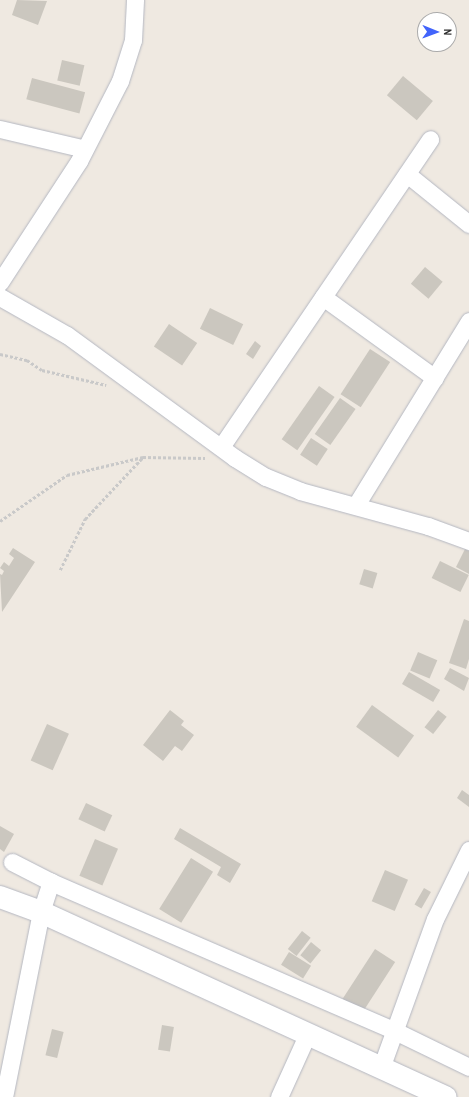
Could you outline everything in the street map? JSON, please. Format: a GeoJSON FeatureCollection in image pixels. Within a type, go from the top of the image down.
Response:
{"type":"FeatureCollection","features":[{"type":"Feature","properties":{"kind":"street"},"geometry":{"type":"LineString","coordinates":[[0,282],[85,149],[120,81],[133,40],[135,0]]}},
{"type":"Feature","properties":{"kind":"street"},"geometry":{"type":"LineString","coordinates":[[0,129],[85,149]]}},
{"type":"Feature","properties":{"kind":"street"},"geometry":{"type":"LineString","coordinates":[[221,447],[430,139]]}},
{"type":"Feature","properties":{"kind":"street"},"geometry":{"type":"LineString","coordinates":[[407,174],[469,224]]}},
{"type":"Feature","properties":{"kind":"street"},"geometry":{"type":"LineString","coordinates":[[0,297],[67,335],[235,458],[266,477],[300,491],[356,505],[428,526],[469,541]]}},
{"type":"Feature","properties":{"kind":"street"},"geometry":{"type":"LineString","coordinates":[[323,297],[435,378]]}},
{"type":"Feature","properties":{"kind":"street"},"geometry":{"type":"LineString","coordinates":[[356,505],[469,321]]}},
{"type":"Feature","properties":{"kind":"street"},"geometry":{"type":"LineString","coordinates":[[381,1068],[435,919],[469,850]]}},
{"type":"Feature","properties":{"kind":"street"},"geometry":{"type":"LineString","coordinates":[[12,862],[52,882],[395,1031],[469,1067]]}},
{"type":"Feature","properties":{"kind":"street"},"geometry":{"type":"LineString","coordinates":[[4,1097],[41,912],[52,882]]}},
{"type":"Feature","properties":{"kind":"street"},"geometry":{"type":"LineString","coordinates":[[0,897],[41,912],[446,1097]]}},
{"type":"Feature","properties":{"kind":"street"},"geometry":{"type":"LineString","coordinates":[[279,1097],[308,1033]]}},
{"type":"Feature","properties":{"kind":"path"},"geometry":{"type":"LineString","coordinates":[[0,354],[28,360],[42,370],[107,386]]}},
{"type":"Feature","properties":{"kind":"path"},"geometry":{"type":"LineString","coordinates":[[60,570],[85,520],[144,456]]}},
{"type":"Feature","properties":{"kind":"path"},"geometry":{"type":"LineString","coordinates":[[0,521],[67,475],[144,456],[235,458]]}},
{"type":"Feature","properties":{"kind":"building"},"geometry":{"type":"Polygon","coordinates":[[[17,0],[47,1],[38,25],[12,15],[17,0]]]}},
{"type":"Feature","properties":{"kind":"building"},"geometry":{"type":"Polygon","coordinates":[[[62,60],[84,65],[80,86],[57,80],[62,60]]]}},
{"type":"Feature","properties":{"kind":"building"},"geometry":{"type":"Polygon","coordinates":[[[403,76],[433,101],[417,120],[387,95],[403,76]]]}},
{"type":"Feature","properties":{"kind":"building"},"geometry":{"type":"Polygon","coordinates":[[[32,78],[85,92],[79,113],[26,99],[32,78]]]}},
{"type":"Feature","properties":{"kind":"building"},"geometry":{"type":"Polygon","coordinates":[[[425,267],[443,282],[428,299],[411,284],[425,267]]]}},
{"type":"Feature","properties":{"kind":"building"},"geometry":{"type":"Polygon","coordinates":[[[210,308],[243,324],[233,345],[200,329],[210,308]]]}},
{"type":"Feature","properties":{"kind":"building"},"geometry":{"type":"Polygon","coordinates":[[[169,324],[197,343],[182,365],[154,346],[169,324]]]}},
{"type":"Feature","properties":{"kind":"building"},"geometry":{"type":"Polygon","coordinates":[[[255,341],[261,346],[253,359],[246,354],[255,341]]]}},
{"type":"Feature","properties":{"kind":"building"},"geometry":{"type":"Polygon","coordinates":[[[370,349],[390,362],[361,407],[341,394],[370,349]]]}},
{"type":"Feature","properties":{"kind":"building"},"geometry":{"type":"Polygon","coordinates":[[[319,386],[335,397],[297,450],[282,439],[319,386]]]}},
{"type":"Feature","properties":{"kind":"building"},"geometry":{"type":"Polygon","coordinates":[[[340,398],[356,409],[330,445],[315,434],[340,398]]]}},
{"type":"Feature","properties":{"kind":"building"},"geometry":{"type":"Polygon","coordinates":[[[311,438],[328,449],[317,466],[300,455],[311,438]]]}},
{"type":"Feature","properties":{"kind":"building"},"geometry":{"type":"Polygon","coordinates":[[[13,548],[35,562],[2,612],[0,574],[2,575],[4,571],[0,568],[4,562],[9,566],[14,558],[9,554],[13,548]]]}},
{"type":"Feature","properties":{"kind":"building"},"geometry":{"type":"Polygon","coordinates":[[[465,549],[469,551],[469,574],[456,567],[465,549]]]}},
{"type":"Feature","properties":{"kind":"building"},"geometry":{"type":"Polygon","coordinates":[[[440,561],[469,575],[460,592],[432,578],[440,561]]]}},
{"type":"Feature","properties":{"kind":"building"},"geometry":{"type":"Polygon","coordinates":[[[364,569],[377,573],[373,588],[359,584],[364,569]]]}},
{"type":"Feature","properties":{"kind":"building"},"geometry":{"type":"Polygon","coordinates":[[[464,619],[469,621],[469,659],[466,669],[449,663],[464,619]]]}},
{"type":"Feature","properties":{"kind":"building"},"geometry":{"type":"Polygon","coordinates":[[[418,652],[437,660],[430,679],[410,670],[418,652]]]}},
{"type":"Feature","properties":{"kind":"building"},"geometry":{"type":"Polygon","coordinates":[[[450,668],[469,678],[464,691],[444,679],[450,668]]]}},
{"type":"Feature","properties":{"kind":"building"},"geometry":{"type":"Polygon","coordinates":[[[409,672],[440,690],[433,702],[402,684],[409,672]]]}},
{"type":"Feature","properties":{"kind":"building"},"geometry":{"type":"Polygon","coordinates":[[[372,705],[414,736],[398,757],[356,727],[372,705]]]}},
{"type":"Feature","properties":{"kind":"building"},"geometry":{"type":"Polygon","coordinates":[[[170,710],[184,721],[181,725],[194,735],[182,751],[175,746],[163,761],[143,745],[170,710]]]}},
{"type":"Feature","properties":{"kind":"building"},"geometry":{"type":"Polygon","coordinates":[[[438,710],[447,717],[433,734],[424,727],[438,710]]]}},
{"type":"Feature","properties":{"kind":"building"},"geometry":{"type":"Polygon","coordinates":[[[47,724],[69,734],[53,770],[31,761],[47,724]]]}},
{"type":"Feature","properties":{"kind":"building"},"geometry":{"type":"Polygon","coordinates":[[[462,790],[469,795],[469,807],[457,798],[462,790]]]}},
{"type":"Feature","properties":{"kind":"building"},"geometry":{"type":"Polygon","coordinates":[[[86,803],[112,815],[105,832],[78,819],[86,803]]]}},
{"type":"Feature","properties":{"kind":"building"},"geometry":{"type":"Polygon","coordinates":[[[0,826],[14,834],[4,852],[0,849],[0,826]]]}},
{"type":"Feature","properties":{"kind":"building"},"geometry":{"type":"Polygon","coordinates":[[[180,828],[241,864],[230,883],[217,875],[221,867],[174,839],[180,828]]]}},
{"type":"Feature","properties":{"kind":"building"},"geometry":{"type":"Polygon","coordinates":[[[95,839],[118,849],[102,886],[79,876],[95,839]]]}},
{"type":"Feature","properties":{"kind":"building"},"geometry":{"type":"Polygon","coordinates":[[[191,858],[213,872],[181,923],[159,909],[191,858]]]}},
{"type":"Feature","properties":{"kind":"building"},"geometry":{"type":"Polygon","coordinates":[[[385,870],[408,880],[395,911],[372,901],[385,870]]]}},
{"type":"Feature","properties":{"kind":"building"},"geometry":{"type":"Polygon","coordinates":[[[424,888],[431,892],[421,908],[414,904],[424,888]]]}},
{"type":"Feature","properties":{"kind":"building"},"geometry":{"type":"Polygon","coordinates":[[[302,931],[311,938],[297,956],[288,949],[302,931]]]}},
{"type":"Feature","properties":{"kind":"building"},"geometry":{"type":"Polygon","coordinates":[[[311,942],[321,950],[310,963],[300,955],[311,942]]]}},
{"type":"Feature","properties":{"kind":"building"},"geometry":{"type":"Polygon","coordinates":[[[375,949],[395,962],[361,1015],[341,1002],[375,949]]]}},
{"type":"Feature","properties":{"kind":"building"},"geometry":{"type":"Polygon","coordinates":[[[289,952],[311,966],[303,978],[281,965],[289,952]]]}},
{"type":"Feature","properties":{"kind":"building"},"geometry":{"type":"Polygon","coordinates":[[[162,1025],[174,1027],[170,1052],[158,1050],[162,1025]]]}},
{"type":"Feature","properties":{"kind":"building"},"geometry":{"type":"Polygon","coordinates":[[[52,1029],[64,1032],[57,1058],[45,1055],[52,1029]]]}}]}
